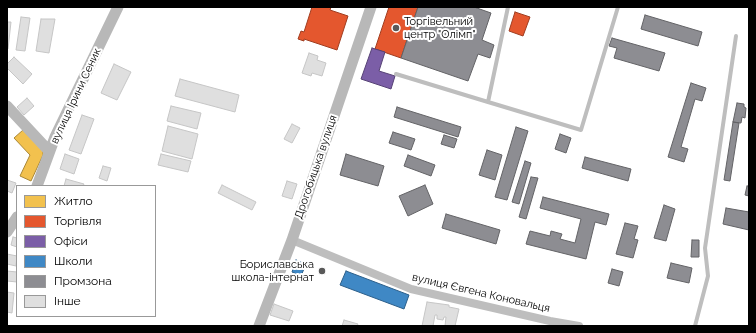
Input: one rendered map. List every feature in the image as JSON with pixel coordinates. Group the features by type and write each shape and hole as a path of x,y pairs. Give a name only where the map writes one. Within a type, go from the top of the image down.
{"main road":[{"name":"вулиця Ірини Сеник","path":"38,185 49,152 118,7"},
{"name":"Дрогобицька вулиця","path":"259,326 292,240 371,7"},
{"path":"7,106 49,152"},
{"path":"7,232 16,218"}],"street":[{"name":"вулиця Євгена Коновальця","path":"292,240 410,289 550,321 579,326"}],"lane":[{"path":"488,102 508,7"},
{"path":"396,74 581,130 618,7"},
{"path":"695,326 708,276 706,248 736,36"}],"building: Житло":[{"path":"23,130 43,151 43,155 31,181 20,176 30,155 14,138"}],"building: Торгівля":[{"path":"312,7 331,7 330,10 348,16 337,50 304,39 304,41 298,39 301,31 304,32"},
{"name":"Торгівельний центр \"Олімп\"","path":"389,7 418,7 401,58 375,49"},
{"path":"515,12 530,17 523,36 509,31"}],"building: Офіси":[{"path":"372,48 385,52 379,71 395,76 391,89 361,79"}],"building: Школи":[{"path":"296,260 306,264 301,276 292,272"},
{"path":"346,271 409,295 404,309 340,285"}],"building: Промзона":[{"path":"418,7 474,7 491,13 482,40 494,45 490,58 478,54 468,81 401,58"},
{"path":"645,15 702,32 698,46 641,29"},
{"path":"612,38 665,53 659,71 614,58 617,48 609,46"},
{"path":"691,83 706,88 702,101 695,99 681,147 688,149 684,162 668,157"},
{"path":"737,103 744,104 744,107 746,108 745,118 742,117 741,123 733,122"},
{"path":"397,107 461,127 458,137 394,117"},
{"path":"733,122 739,123 730,181 724,180"},
{"path":"516,127 528,131 507,200 495,197"},
{"path":"393,132 415,139 411,150 389,143"},
{"path":"560,134 571,138 566,153 555,149"},
{"path":"444,135 457,139 454,148 441,144"},
{"path":"487,150 502,155 495,180 479,175"},
{"path":"346,154 384,166 378,186 340,175"},
{"path":"408,155 435,165 431,176 404,166"},
{"path":"585,157 631,169 628,181 582,168"},
{"path":"525,161 531,163 519,204 512,202"},
{"path":"531,177 538,178 526,219 519,217"},
{"path":"425,185 433,204 408,216 399,196"},
{"path":"747,186 749,186 749,196 745,195"},
{"path":"543,197 609,214 606,225 595,222 586,259 526,244 530,231 550,236 551,231 562,234 560,239 575,243 581,219 540,208"},
{"path":"664,205 675,209 666,241 654,238"},
{"path":"726,208 749,212 749,230 723,224"},
{"path":"446,214 500,230 496,244 442,228"},
{"path":"625,223 638,226 634,239 638,240 633,258 616,254"},
{"path":"692,240 699,240 699,257 691,257"},
{"path":"671,263 692,268 689,283 667,278"},
{"path":"612,269 623,272 619,286 608,283"}],"building: Інше":[{"path":"21,17 30,18 25,51 16,50"},
{"path":"41,19 55,19 49,53 36,51"},
{"path":"7,22 11,22 8,49 7,49"},
{"path":"309,53 318,56 317,60 326,63 322,76 312,73 311,76 302,73"},
{"path":"14,57 32,74 23,84 7,68 7,64"},
{"path":"114,64 131,72 117,100 101,93"},
{"path":"180,79 239,95 235,112 175,96"},
{"path":"27,98 34,106 24,115 17,107"},
{"path":"171,106 201,113 197,129 167,121"},
{"path":"82,115 94,119 81,154 69,150"},
{"path":"292,124 300,128 292,143 284,139"},
{"path":"168,126 198,134 192,159 162,151"},
{"path":"65,154 79,159 74,174 60,169"},
{"path":"161,154 191,161 188,172 158,165"},
{"path":"103,166 111,168 107,181 99,178"},
{"path":"66,179 84,184 84,185 64,185"},
{"path":"7,180 16,183 12,193 7,191"},
{"path":"287,181 297,184 292,199 282,196"},
{"path":"222,185 256,202 252,210 218,193"},
{"path":"13,237 16,238 16,247 11,245"},
{"path":"7,254 16,256 16,266 7,264"},
{"path":"7,271 16,272 16,282 7,281"},
{"path":"7,292 14,293 12,313 7,312"},
{"path":"427,302 449,305 449,307 459,309 455,326 445,326 446,317 444,317 443,320 437,319 437,315 435,315 433,326 422,326"},
{"path":"274,304 293,311 289,321 270,315"},
{"path":"344,320 358,324 357,326 342,326"}],"place":[{"name":"Торгівельний центр \"Олімп\"","path":"396,28"},
{"name":"Бориславська школа-інтернат","path":"322,271"}]}
